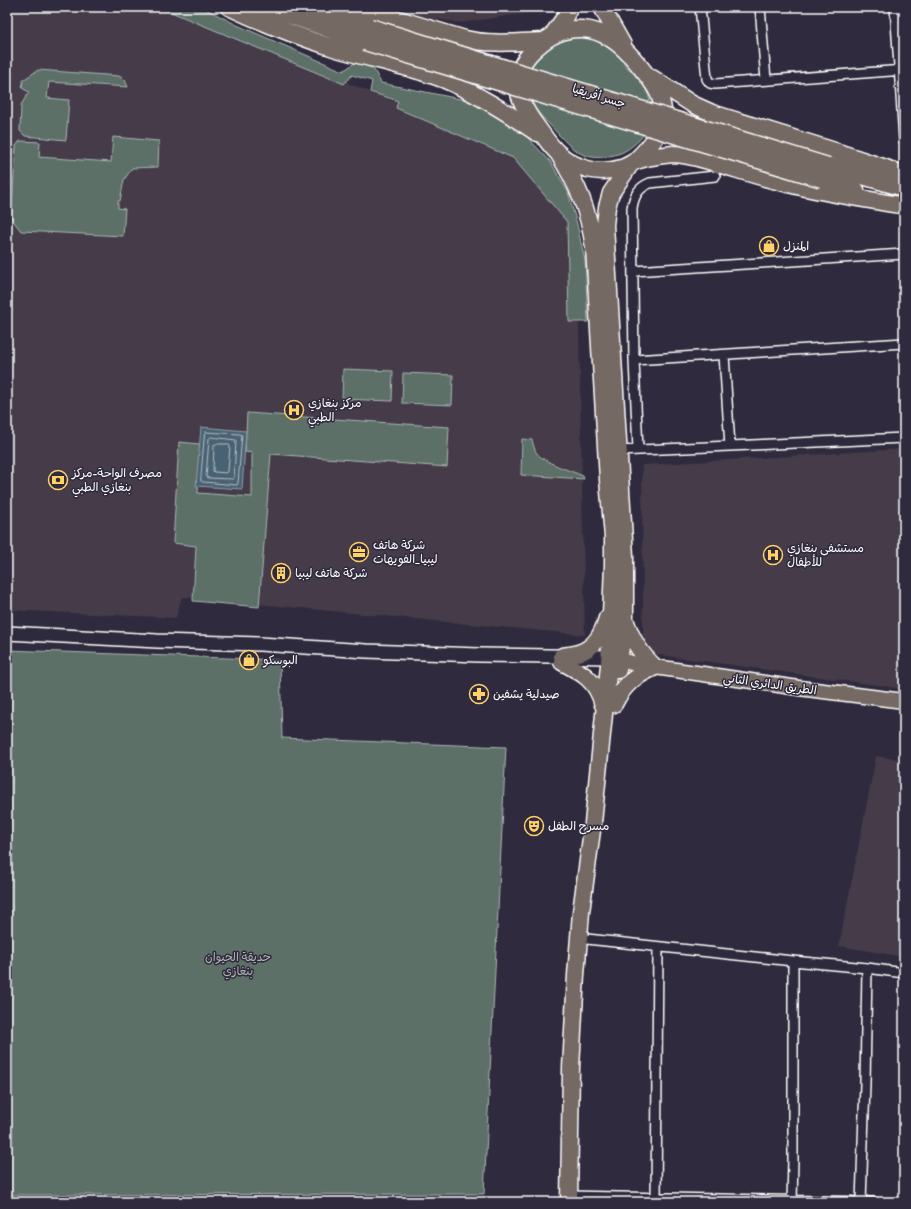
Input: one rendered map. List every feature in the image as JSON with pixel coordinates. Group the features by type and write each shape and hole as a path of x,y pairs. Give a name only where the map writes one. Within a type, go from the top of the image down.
{"highway":[{"path":"229,7 280,29 334,48 444,79 493,105 546,139"},
{"path":"266,7 368,34"},
{"path":"313,7 368,34"},
{"path":"358,7 465,39 480,42 502,43 548,37 567,30 583,29 596,31 607,36 625,48"},
{"path":"570,7 565,17 548,37 530,53 521,66 517,81 518,93 523,106 569,170 585,206 594,247 608,480 613,537 612,601 614,662"},
{"path":"574,1199 580,1042 586,939 614,662 624,616 625,556 605,225 607,207 611,193 632,164 647,149 656,136 663,118 662,102 658,90 625,48 602,7"},
{"name":"جسر أفريقيا","path":"368,34 825,172"},
{"path":"647,75 692,104 712,113 838,152 886,168 904,176"},
{"path":"558,153 566,160 580,167 594,171 620,169 655,157 673,154 696,158 778,182 827,193 902,205"},
{"path":"825,172 904,188"},
{"path":"825,172 902,205"},
{"path":"562,659 586,649 594,643 604,628 612,601"},
{"path":"574,1199 571,1068 576,968 581,912 609,706 630,681 655,667 647,661 636,644 624,616"},
{"path":"562,659 586,676 595,685 609,706"}],"main road":[{"path":"7,633 614,662"},
{"path":"7,640 434,661 475,662 562,659"},
{"name":"الطريق الدائري الثاني","path":"614,662 904,701"}],"street":[{"path":"700,7 707,79 710,83 715,84 902,70"},
{"path":"760,7 766,80"},
{"path":"895,7 902,70 904,140"},
{"path":"638,450 634,360 633,201 639,190 643,186 650,183 715,176"},
{"path":"633,272 904,254"},
{"path":"634,360 904,343"},
{"path":"724,355 730,446"},
{"path":"618,451 904,438"},
{"path":"586,939 904,973"},
{"path":"657,1200 658,947"},
{"path":"792,1201 793,961"},
{"path":"860,1202 865,1084 867,968"},
{"path":"574,1199 873,1202"}],"shaded area":[{"name":"مركز بنغازي الطبي","path":"7,7 159,7 525,154 577,224 585,635 182,597 176,618 7,610"},
{"path":"393,7 547,7 547,10 461,23 423,17"},
{"name":"مستشفى بنغازي للأطفال","path":"901,449 904,474 904,689 652,654 643,635 642,465"},
{"path":"876,756 904,760 904,957 839,946"}],"green space":[{"path":"159,7 202,7 237,25 343,71 356,62 373,68 381,83 475,102 526,136 550,161 568,192 585,261 588,322 569,322 567,222 513,158 396,108 398,101 370,92 372,81 352,75 344,84"},
{"path":"573,35 591,38 609,47 640,81 647,92 651,104 651,111 647,129 636,143 621,153 603,157 593,157 578,152 564,140 532,105 527,87 528,74 535,59 548,47"},
{"path":"7,65 11,68 13,75 7,156"},
{"path":"38,70 119,76 125,80 128,87 49,82 47,98 69,100 66,140 25,136 20,131 21,105 29,92 22,88 23,80"},
{"path":"113,137 159,141 158,167 132,168 124,180 120,201 118,201 118,208 125,209 123,236 21,231 11,218 16,146 20,141 40,142 39,157 111,162"},
{"path":"343,369 393,371 392,401 342,399"},
{"path":"403,373 453,375 452,405 402,403"},
{"path":"247,413 449,427 447,467 271,454 259,607 193,601 196,546 173,543 179,442 200,444 198,493 252,497 252,453 245,452"},
{"path":"522,439 532,440 536,452 544,460 583,476 584,479 521,475"},
{"name":"حديقة الحيوان بنغازي","path":"7,650 280,660 282,738 506,747 484,1194 7,1195"}],"water":[{"path":"201,427 246,431 242,489 196,486"}],"place":[{"name":"المنزل","path":"769,246"},
{"name":"مركز بنغازي الطبي","path":"294,410"},
{"name":"مصرف الواحة-مركز بنغازي الطبي","path":"58,480"},
{"name":"شركة هاتف ليبيا_الفويهات","path":"359,552"},
{"name":"مستشفى بنغازي للأطفال","path":"773,555"},
{"name":"شركة هاتف ليبيا","path":"281,573"},
{"name":"البوسكو","path":"249,660"},
{"name":"صيدلية يشفين","path":"479,694"},
{"name":"مسرح الطفل","path":"534,826"}]}
